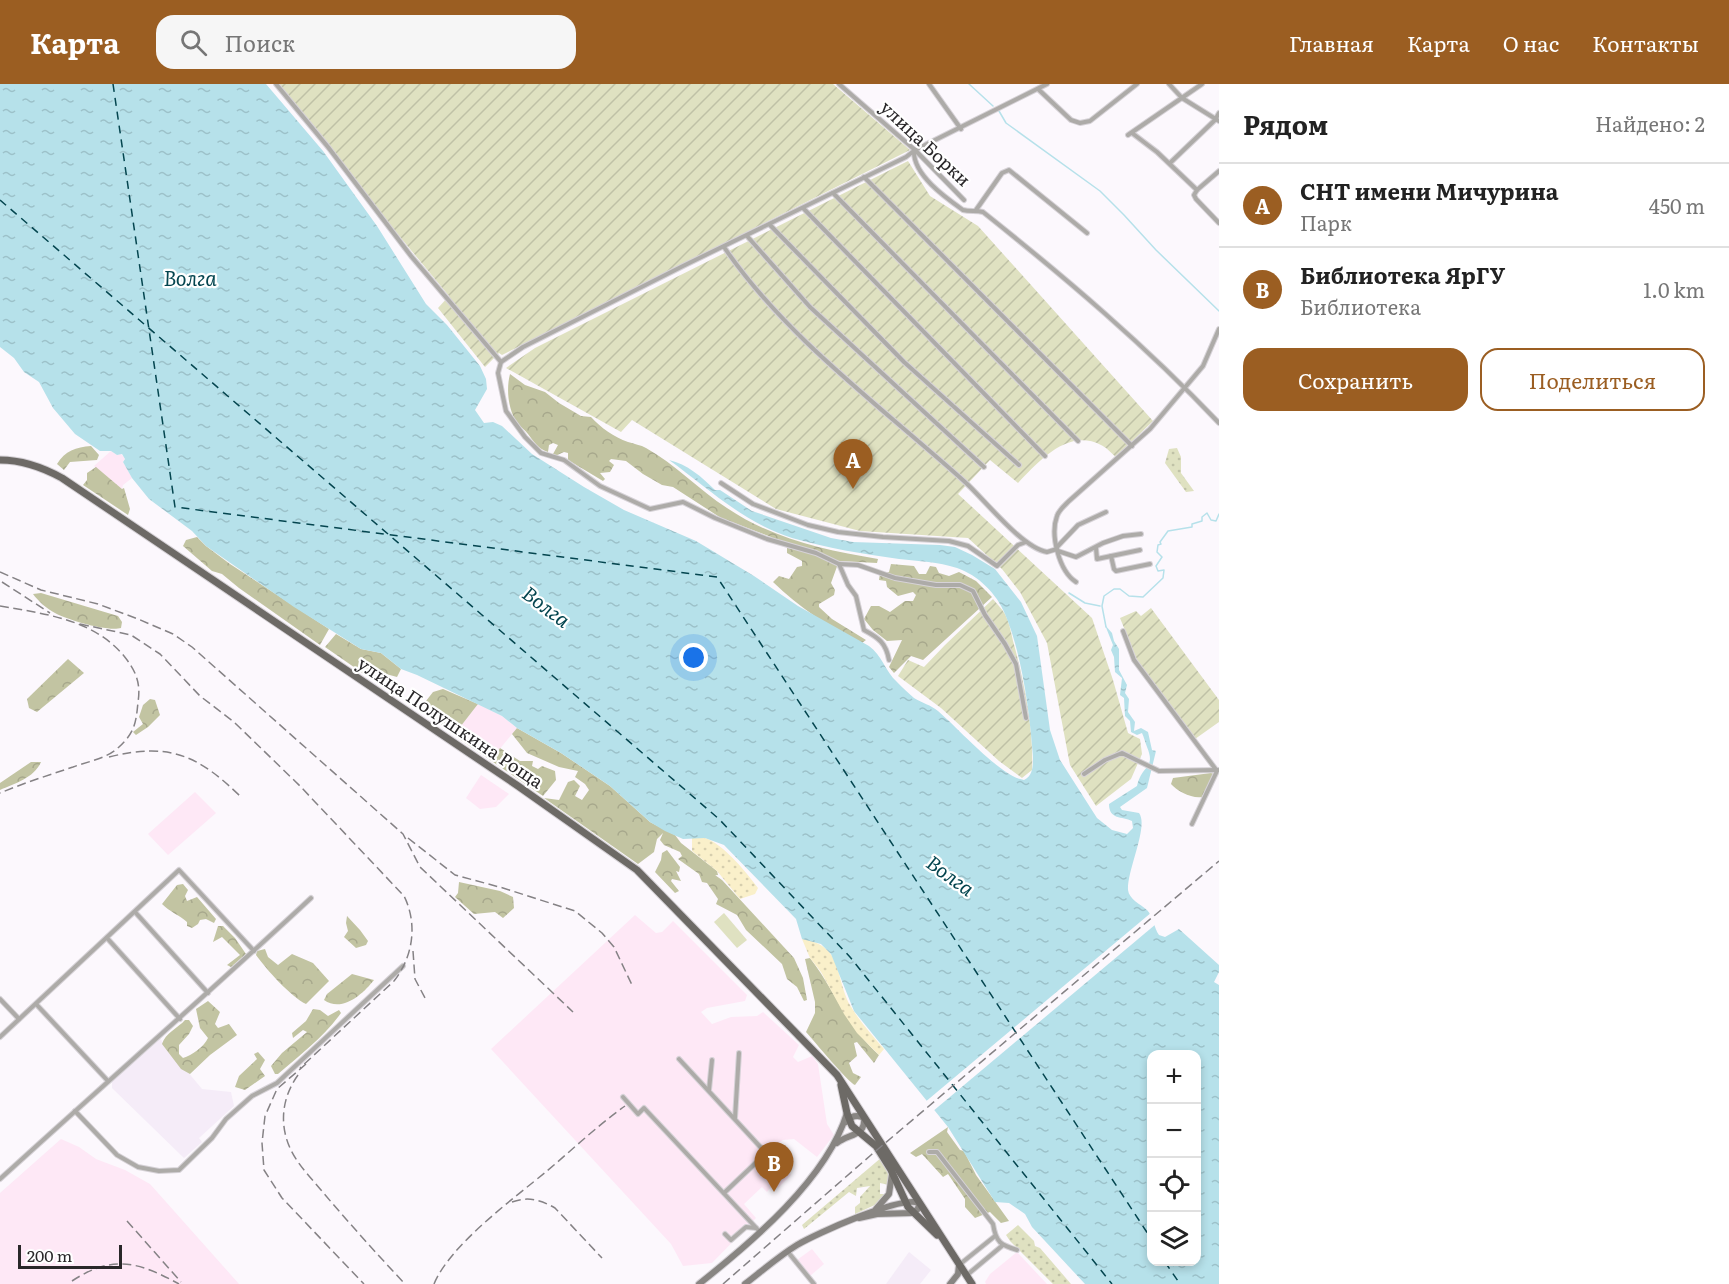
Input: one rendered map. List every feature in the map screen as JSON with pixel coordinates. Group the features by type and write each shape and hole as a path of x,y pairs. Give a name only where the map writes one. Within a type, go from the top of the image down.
{"main road":[{"name":"улица Полушкина Роща","path":"0,460 39,466 62,478 626,861 643,875 837,1075 947,1246"},
{"name":"улица Полушкина Роща","path":"831,1150 848,1116 843,1089 837,1075"},
{"path":"848,1116 864,1118 864,1124 859,1133"},
{"path":"848,1116 859,1133 876,1146 891,1170 909,1213 923,1222 947,1246 970,1280"},
{"name":"улица Полушкина Роща","path":"699,1284 812,1177 839,1141 859,1133"},
{"path":"868,1214 880,1206 889,1194 891,1170"},
{"path":"745,1284 788,1251 810,1238 868,1214 905,1202 919,1203 918,1209 909,1213 877,1214 859,1218"},
{"path":"950,1284 956,1277 959,1265"},
{"path":"956,1277 962,1276 970,1280"}],"street":[{"path":"276,84 328,147 411,256 501,362"},
{"name":"улица Борки","path":"839,84 915,150 964,200"},
{"path":"929,84 961,129"},
{"path":"1026,717 1016,664 985,615 973,591 960,585 936,585 895,578 858,565 839,564 816,553 766,539 683,502 650,509 600,486 564,460 541,453 525,437 506,411 498,373 501,362 523,347 906,157 915,150 1047,84"},
{"path":"1038,88 1071,120 1080,123 1090,121 1137,84"},
{"path":"1169,84 1182,98 1217,121"},
{"path":"1197,190 1170,163 1130,134 1202,84"},
{"path":"1170,163 1217,121 1219,113"},
{"path":"915,150 914,157 932,186 963,210 983,212 1093,302 1219,423"},
{"path":"976,210 1002,173 1009,170 1087,232"},
{"path":"1219,171 1194,195 1219,223"},
{"path":"864,177 1132,446"},
{"path":"833,193 1078,441"},
{"path":"802,208 1045,456"},
{"path":"770,225 904,363 1019,465"},
{"path":"747,236 810,307 984,467"},
{"path":"724,247 768,301 816,351 968,485 1026,542 1043,552 1057,549 1076,557 1123,536 1141,534"},
{"path":"1076,582 1063,568 1057,549 1056,519 1062,508 1150,429 1203,366 1219,329"},
{"path":"721,483 753,504 808,525 838,532 950,541 968,546 997,566 1018,545 1026,542"},
{"path":"1057,549 1078,525 1106,512"},
{"path":"1096,547 1097,559 1140,550"},
{"path":"1111,556 1114,571 1150,564"},
{"path":"839,564 848,585 856,596 864,630 880,638 887,648 890,660"},
{"path":"1123,631 1134,660 1218,770"},
{"path":"1084,774 1105,760 1122,753 1157,770 1218,770"},
{"path":"1192,824 1218,770"},
{"path":"0,1037 179,870 254,951"},
{"path":"0,1179 312,898"},
{"path":"135,912 208,993"},
{"path":"107,938 180,1019"},
{"path":"75,1111 117,1155 138,1167 159,1172 179,1170 243,1103 277,1083 403,966"},
{"path":"0,999 19,1019"},
{"path":"36,1004 108,1081"},
{"path":"735,1118 739,1053"},
{"path":"679,1059 764,1151 762,1157 724,1193"},
{"path":"709,1090 712,1060"},
{"path":"622,1097 638,1114 644,1108 758,1230"},
{"path":"929,1152 937,1152 976,1201 993,1224 995,1236 1003,1245 1017,1251"},
{"path":"725,1234 731,1240 746,1227 758,1230"},
{"path":"959,1265 995,1236"},
{"path":"970,1280 980,1264 1003,1245"},
{"path":"788,1251 813,1284"}],"shaded area":[{"path":"111,451 125,458 123,462 132,478 123,485 122,489 94,466"},
{"path":"478,704 502,716 517,728 494,756 457,731"},
{"path":"481,775 509,794 496,807 480,809 466,798"},
{"path":"195,792 216,813 168,855 148,834"},
{"path":"635,915 656,933 662,932 673,921 747,995 745,1001 707,1008 701,1012 712,1024 731,1017 757,1016 763,1012 799,1045 793,1057 798,1062 812,1056 818,1064 827,1124 834,1135 817,1157 794,1139 783,1140 772,1148 791,1175 778,1188 774,1183 767,1192 762,1187 744,1204 756,1218 712,1263 683,1266 671,1244 491,1049"},
{"path":"157,1035 202,1089 231,1092 234,1106 199,1138 202,1142 184,1158 112,1088 112,1075"},
{"path":"61,1139 79,1147 96,1159 125,1170 150,1184 239,1284 0,1284 0,1193"},
{"path":"812,1249 824,1264 810,1276 797,1260"},
{"path":"909,1252 931,1270 920,1284 886,1284"},
{"path":"1017,1252 1047,1284 986,1284 990,1274"}],"green space":[{"path":"278,84 833,84 910,150 502,355 499,353 485,367 438,308 449,296"},
{"path":"908,161 930,196 978,226 1153,421 1116,457 1101,445 1089,441 1077,441 1055,449 1018,483 990,460 958,494 1092,618 1128,733 1140,739 1142,754 1131,779 1096,806 1070,765 1047,643 1020,592 1002,569 968,538 860,531 776,509 632,420 621,432 506,368 535,348"},
{"path":"510,374 525,385 545,392 581,416 591,417 618,438 657,454 744,519 800,542 878,559 877,563 839,561 831,583 835,590 834,595 819,604 819,607 832,619 866,640 862,643 826,624 773,582 779,576 789,579 797,567 802,566 802,561 787,553 787,548 794,549 794,546 782,544 771,537 721,518 673,487 662,485 643,474 626,461 611,459 609,461 614,465 610,472 600,473 605,479 603,481 568,460 568,453 564,452 555,456 553,454 558,445 553,443 549,445 548,452 539,447 518,424 512,413 508,393"},
{"path":"91,446 99,455 97,460 70,462 64,470 57,464 71,450"},
{"path":"1177,448 1181,457 1181,473 1194,491 1186,492 1165,463 1169,449"},
{"path":"96,467 122,489 124,488 130,509 128,515 83,485 87,480 87,473"},
{"path":"197,537 230,564 329,629 320,645 222,574 212,571 183,546 186,540"},
{"path":"891,564 914,566 919,574 926,574 930,566 936,567 939,573 949,576 959,572 976,581 992,597 923,660 911,656 894,673 889,667 902,640 887,641 864,619 871,606 879,606 890,612 905,601 913,601 916,595 913,592 898,596 887,587 886,581 879,580 880,573 889,572"},
{"path":"41,593 118,616 122,622 121,628 98,627 61,616 46,607 33,594"},
{"path":"993,599 1005,614 1009,624 1027,705 1032,770 1022,778 999,761 941,708 898,676 908,660 924,667"},
{"path":"1151,608 1219,700 1219,722 1195,739 1137,660 1120,618 1136,611 1141,616"},
{"path":"336,634 361,649 381,653 401,669 397,677 375,671 374,674 379,682 374,681 325,647"},
{"path":"68,659 84,673 37,712 29,708 27,699"},
{"path":"443,689 478,704 457,731 494,756 500,748 520,761 533,761 532,766 538,769 542,766 555,771 556,780 543,796 449,732 439,722 440,718 426,701 433,692"},
{"path":"150,699 155,700 160,715 136,735 133,732 143,724 139,717 143,705"},
{"path":"517,728 561,753 610,786 650,822 675,835 681,843 717,871 718,875 715,875 794,958 803,978 807,1000 804,1001 797,987 787,979 782,964 746,930 737,915 716,904 718,899 707,883 702,882 699,874 678,859 682,856 680,852 664,845 660,840 663,833 657,839 654,852 638,864 544,798 559,800 568,782 574,780 580,786 575,796 582,800 589,790 575,777 578,771 559,767 527,753 512,734"},
{"path":"31,762 41,762 29,776 0,790 0,783"},
{"path":"1214,774 1202,797 1185,794 1171,784 1173,778"},
{"path":"667,850 680,867 679,872 676,871 681,881 672,879 671,881 679,891 675,893 655,872 662,853"},
{"path":"459,882 500,891 513,897 514,908 503,918 495,912 474,914 455,897 458,893"},
{"path":"183,884 188,890 185,896 187,901 197,897 216,919 214,923 206,919 200,920 192,928 162,904 177,885"},
{"path":"724,913 747,940 737,948 714,922"},
{"path":"347,916 368,941 366,945 356,948 344,937 348,931"},
{"path":"218,926 223,926 235,938 246,954 231,967 227,965 240,955 222,937 213,942"},
{"path":"265,949 268,957 278,965 292,954 313,963 329,981 306,1004 286,989 256,955 257,951"},
{"path":"810,958 858,1032 879,1055 874,1063 857,1042 854,1043 857,1056 849,1063 853,1073 861,1077 855,1085 806,1032 815,1013 815,1002 805,959"},
{"path":"352,974 374,980 358,996 345,1003 331,1003 324,1000 327,994"},
{"path":"208,1001 220,1012 215,1024 218,1028 229,1024 237,1035 210,1055 190,1074 181,1069 162,1044 169,1034 185,1020 189,1020 193,1026 179,1045 179,1054 183,1058 201,1047 208,1038 200,1028 196,1009"},
{"path":"313,1009 320,1010 328,1016 339,1010 341,1013 311,1045 278,1074 275,1074 271,1066 282,1053 307,1032 303,1030 293,1038 292,1033 306,1021"},
{"path":"258,1052 265,1060 260,1069 265,1076 245,1090 235,1087 239,1076 257,1059 254,1054"},
{"path":"948,1127 947,1132 960,1150 964,1151 976,1175 1009,1221 1001,1223 990,1212 975,1218 965,1207 965,1199 948,1174 943,1177 922,1154 916,1157 910,1153"},
{"path":"882,1157 890,1173 889,1185 880,1183 880,1194 885,1194 877,1204 855,1214 855,1207 860,1203 860,1197 870,1186 857,1188 856,1196 849,1192 804,1229 802,1225"},
{"path":"1018,1225 1071,1284 1053,1284 1010,1241 1006,1235"}],"sand":[{"path":"700,837 716,844 732,857 758,888 755,894 740,899 717,871 692,851 692,838"},
{"path":"802,939 825,948 831,955 836,963 850,1005 884,1049 879,1055 857,1033 844,1014 821,972 810,958"}],"water":[{"name":"Волга","path":"0,84 266,84 323,151 377,226 426,304 447,325 480,366 486,379 487,389 475,410 484,423 493,422 502,426 532,454 584,487 624,510 696,541 798,606 869,646 893,678 912,696 938,711 1004,770 1024,780 1031,773 1033,757 1021,665 1002,607 986,586 965,571 950,566 845,550 792,538 742,514 669,460 688,468 715,490 720,490 752,511 831,538 853,542 955,547 995,569 1021,602 1037,636 1050,730 1060,760 1097,818 1112,830 1127,834 1133,828 1132,821 1111,813 1109,804 1137,786 1150,759 1142,733 1137,735 1131,732 1130,721 1125,716 1124,698 1120,695 1122,678 1115,672 1111,650 1113,645 1105,625 1112,633 1119,649 1119,670 1127,685 1125,693 1129,699 1128,712 1135,722 1134,731 1141,728 1148,732 1152,750 1156,751 1147,788 1120,807 1122,810 1139,813 1141,819 1140,838 1129,881 1129,893 1147,910 1159,935 1165,937 1179,929 1219,965 1219,972 1214,982 1219,985 1219,1284 1085,1284 1032,1227 1025,1214 1009,1203 995,1202 948,1127 854,1011 831,954 821,944 802,939 796,919 724,845 705,838 683,839 665,831 650,822 610,786 561,753 517,728 502,716 401,669 381,653 361,649 294,607 206,546 192,531 149,499 132,478 123,462 125,459 122,454 100,451 75,434 53,408 39,382 24,372 14,358 0,347"}],"pier":[{"path":"1152,912 1156,924 932,1112 924,1103"}],"waterway":[{"path":"969,84 993,106"},
{"path":"999,111 1006,123 1100,191 1219,311"},
{"path":"1106,627 1102,606 1104,596 1114,589 1120,589 1129,596 1143,597 1163,578 1164,570 1158,571 1156,566 1162,557 1157,552 1158,545 1161,544 1160,542 1168,531 1192,527 1192,524 1202,521 1202,517 1207,513 1211,520 1216,521 1219,514"},
{"path":"1069,593 1085,603 1100,606"}],"ferry route":[{"path":"113,84 175,507 717,577 1147,1232"},
{"path":"0,200 719,819 850,957 1112,1284"},
{"path":"1168,1266 1180,1284"}],"railway":[{"path":"0,572 41,590 98,604 138,619 173,634 192,647 403,834 420,867 573,1012"},
{"path":"2,582 50,613"},
{"path":"0,606 67,620 98,634 124,656 137,678 139,689 134,727 114,751 0,793"},
{"path":"80,624 131,635 160,654 200,696 234,722 300,786 404,896 412,929 406,962 400,972 394,981 300,1068"},
{"path":"109,757 149,751 181,756 211,771 241,797"},
{"path":"408,838 455,875 575,911 602,933 614,947 632,985"},
{"path":"723,1284 871,1155 1219,861"},
{"path":"413,951 415,979 425,998"},
{"path":"306,1064 277,1089 265,1116 262,1143 264,1170 282,1198 364,1284"},
{"path":"298,1075 290,1089 284,1112 284,1129 292,1152 305,1172 405,1284"},
{"path":"434,1284 454,1254 484,1223 625,1106"},
{"path":"512,1202 524,1199 534,1200 555,1208 602,1258"},
{"path":"127,1221 181,1282"},
{"path":"72,1281 100,1267 126,1264 151,1270 179,1284"}],"place":[{"name":"СНТ имени Мичурина","path":"853,489"},
{"name":"Библиотека ЯрГУ","path":"774,1192"}]}
